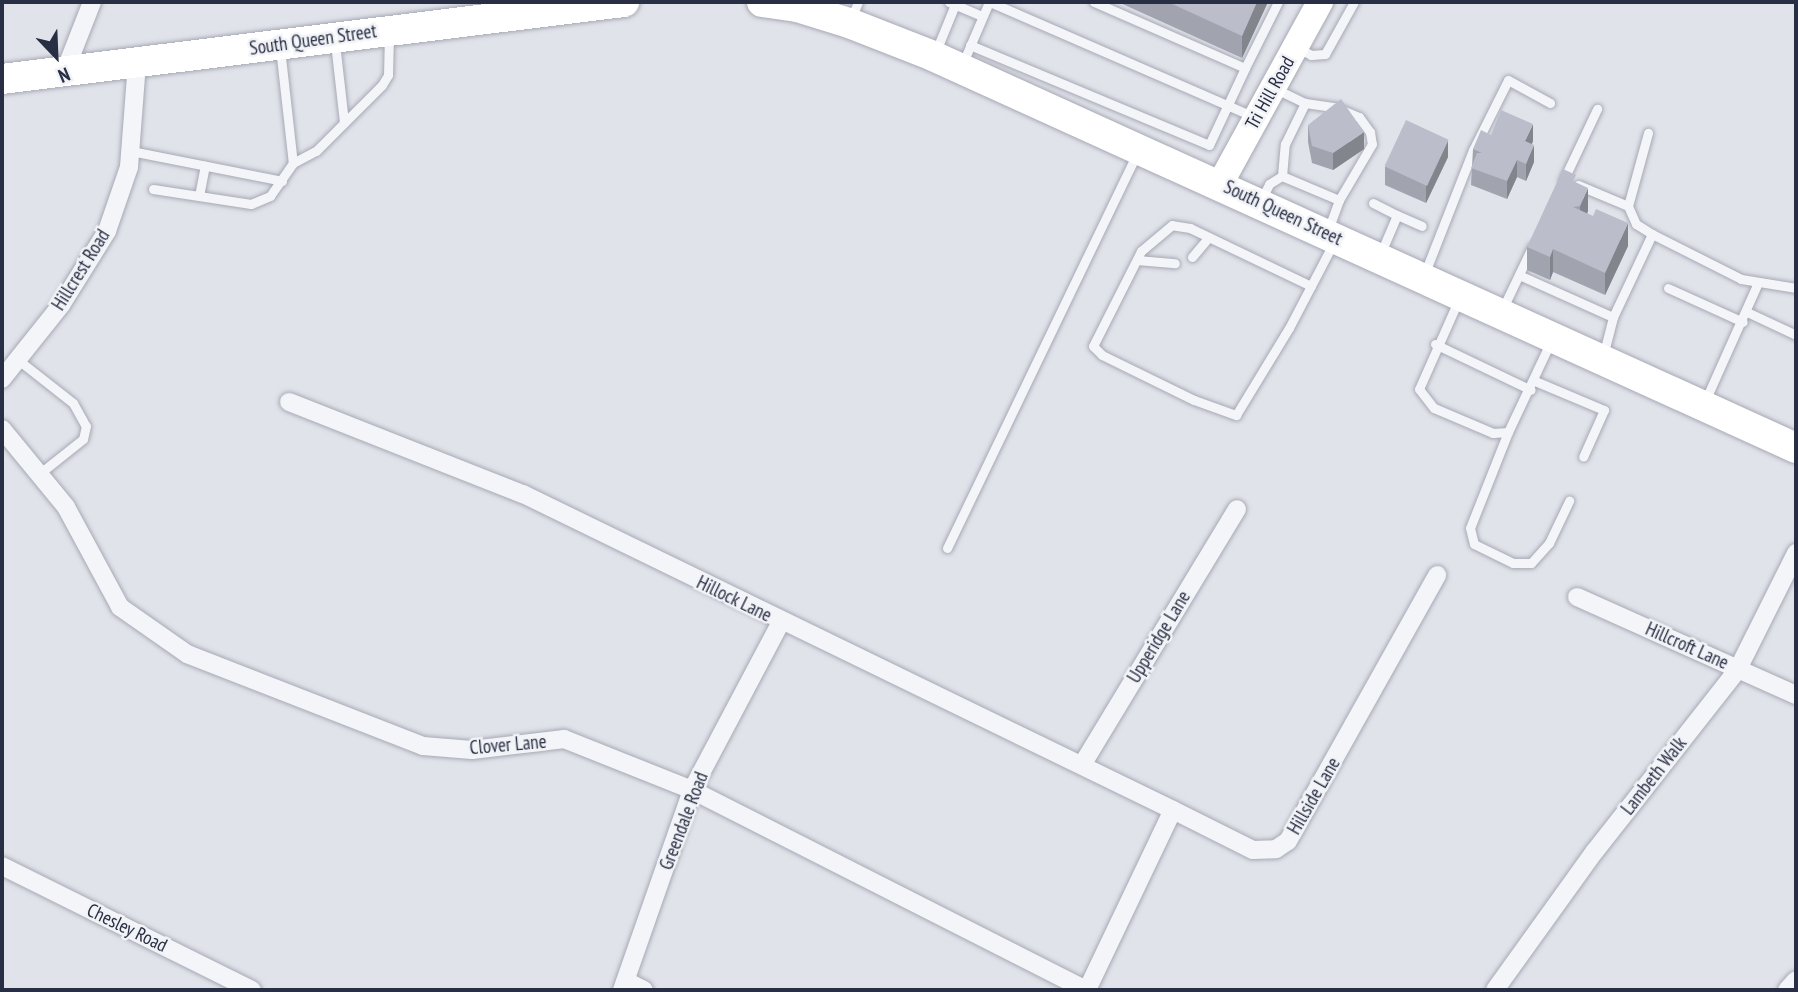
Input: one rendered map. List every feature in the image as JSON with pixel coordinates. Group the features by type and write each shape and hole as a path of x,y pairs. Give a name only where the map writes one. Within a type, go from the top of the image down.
{"main road":[{"name":"South Queen Street","path":"2,79 334,38 389,29 455,11 624,2"},
{"name":"South Queen Street","path":"762,2 853,12 933,55 965,57 1140,148 1796,448"}],"street":[{"path":"65,71 92,2"},
{"name":"Tri Hill Road","path":"1220,184 1320,2"},
{"name":"Hillcrest Road","path":"2,379 101,245 131,151 137,63"},
{"name":"Hillock Lane","path":"289,402 523,494 781,622 1173,810"},
{"name":"Clover Lane","path":"2,429 66,507 120,607 187,654 423,746 472,750 564,739 692,790 1086,990"},
{"name":"Upperidge Lane","path":"1082,765 1237,509"},
{"name":"Lambeth Walk","path":"1495,990 1595,851 1738,669 1796,553"},
{"name":"Hillside Lane","path":"1173,810 1253,850 1276,849 1288,841 1437,575"},
{"name":"Hillcroft Lane","path":"1577,597 1796,695"},
{"name":"Greendale Road","path":"624,986 692,790 781,622"},
{"path":"1086,990 1173,810"},
{"name":"Chesley Road","path":"2,866 252,990"},
{"path":"1787,990 1796,980"},
{"path":"624,986 644,990"}],"lane":[{"path":"1256,117 1227,105 989,2 965,57 1209,145 1227,105 1278,2"},
{"path":"1094,2 1245,68"},
{"path":"1296,46 1311,55 1325,54 1354,2"},
{"path":"933,55 953,3 982,16"},
{"path":"153,189 251,204 270,196 293,163 316,151 388,75 389,29"},
{"path":"334,38 344,121"},
{"path":"279,46 293,163"},
{"path":"1423,277 1473,150 1508,80 1549,103"},
{"path":"1272,87 1305,103 1335,107 1359,117 1370,132 1372,144 1339,200 1332,235 1311,286 1236,415 1183,394 1102,355 1093,346 1137,260 1172,225 1209,237 1311,286"},
{"path":"1282,176 1285,144 1305,103"},
{"path":"1558,191 1597,109"},
{"path":"1648,134 1628,206 1636,223 1652,234 1757,285 1796,288"},
{"path":"947,548 1140,148"},
{"path":"131,151 282,181"},
{"path":"199,196 205,166"},
{"path":"1282,176 1339,200"},
{"path":"1260,202 1269,184 1282,176"},
{"path":"1564,179 1628,206"},
{"path":"1374,203 1422,226"},
{"path":"1380,257 1397,215"},
{"path":"1602,359 1614,317 1652,234"},
{"path":"1192,257 1209,237"},
{"path":"1501,313 1536,239"},
{"path":"1137,260 1175,263"},
{"path":"1519,275 1614,317"},
{"path":"1703,405 1745,317 1757,285"},
{"path":"1668,288 1796,335"},
{"path":"1461,294 1435,344 1419,389 1434,408 1493,433 1508,432"},
{"path":"1553,337 1533,385 1508,432 1470,528 1474,544 1513,563 1531,563 1549,543 1569,501"},
{"path":"1435,344 1533,385 1604,410 1583,457"},
{"path":"18,359 74,402 86,425 83,439 39,474"}],"building":[{"path":"1168,2 1257,2 1242,36"},
{"path":"1341,99 1364,132 1333,153 1312,146 1308,125"},
{"path":"1501,110 1533,124 1525,141 1534,145 1526,164 1517,160 1507,181 1471,168 1477,153 1482,153 1473,149 1481,130 1491,135"},
{"path":"1406,120 1449,140 1427,186 1384,166"},
{"path":"1563,169 1576,175 1573,181 1588,188 1580,206 1573,207 1593,216 1596,209 1628,223 1605,273 1553,249 1550,257 1527,247"}]}
